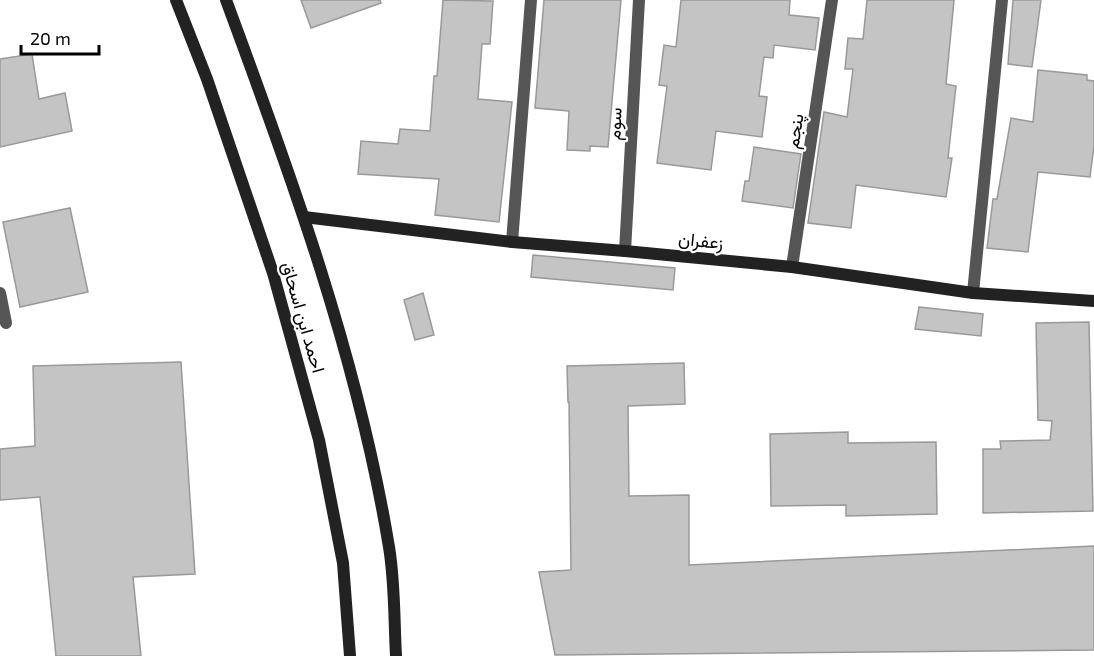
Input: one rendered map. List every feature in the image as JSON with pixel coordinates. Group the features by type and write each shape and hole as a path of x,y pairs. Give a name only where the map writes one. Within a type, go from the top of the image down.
{"main road":[{"name":"احمد ابن اسحاق","path":"176,0 207,79 273,273 319,440 344,563 350,656"},
{"name":"احمد ابن اسحاق","path":"226,0 318,257 364,422 390,549 396,656"},
{"name":"زعفران","path":"304,217 512,242 625,250 792,267 973,293 1094,301"}],"street":[{"path":"512,242 531,0"},
{"name":"سوم","path":"625,250 639,0"},
{"name":"پنجم","path":"792,267 832,0"},
{"path":"973,293 1002,0"},
{"path":"0,293 6,323"}],"building":[{"path":"301,0 380,0 381,3 311,28"},
{"path":"443,0 493,1 490,44 482,44 478,99 512,102 499,222 435,215 439,179 358,174 361,141 398,144 400,129 430,131"},
{"path":"544,0 621,0 608,147 590,146 590,151 567,150 569,111 535,108"},
{"path":"681,0 790,0 789,15 819,18 815,50 774,45 773,58 764,57 759,96 767,97 762,137 716,131 711,170 657,163 667,86 659,85 664,45 676,47"},
{"path":"867,0 954,0 946,84 956,86 948,158 952,158 946,197 856,185 851,228 808,223 824,112 847,117 853,69 845,69 848,38 863,39"},
{"path":"1013,0 1041,0 1032,67 1008,64"},
{"path":"32,54 39,99 65,93 72,131 0,147 0,59"},
{"path":"1038,70 1087,75 1087,80 1094,81 1094,146 1090,177 1038,172 1028,252 987,248 993,199 997,199 1011,118 1033,122"},
{"path":"754,147 801,154 793,208 742,201 745,181 749,181"},
{"path":"70,208 88,292 20,307 3,222"},
{"path":"533,255 675,268 673,290 531,277"},
{"path":"423,293 434,335 415,340 404,300"},
{"path":"919,307 983,314 981,336 915,329"},
{"path":"1089,322 1093,511 983,513 983,449 1001,449 1000,441 1050,440 1052,421 1038,420 1036,323"},
{"path":"181,362 195,574 133,577 141,656 56,656 40,497 0,500 0,449 35,446 33,366"},
{"path":"684,363 685,404 628,406 629,496 689,495 689,565 1094,546 1094,650 555,655 539,572 571,570 567,366"},
{"path":"848,432 848,443 936,442 937,514 846,516 846,505 771,506 770,434"}]}
